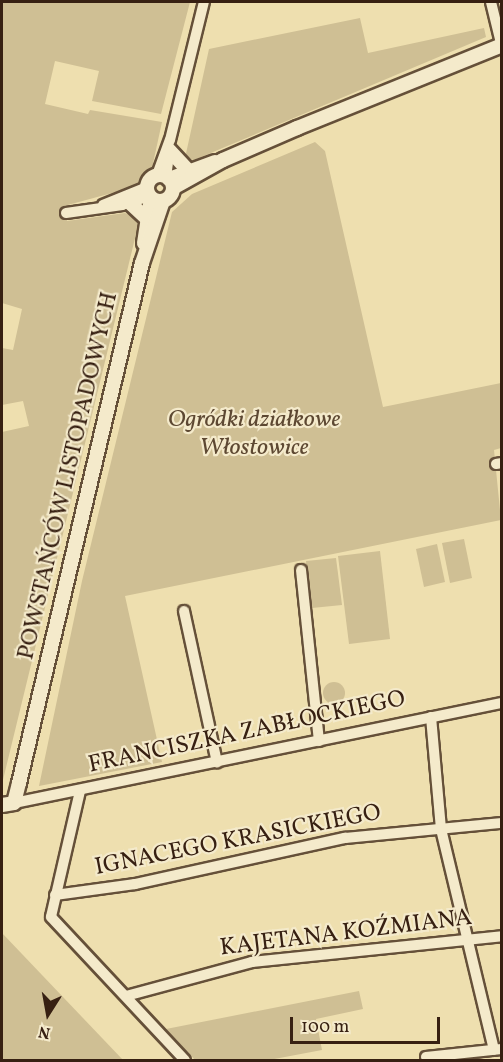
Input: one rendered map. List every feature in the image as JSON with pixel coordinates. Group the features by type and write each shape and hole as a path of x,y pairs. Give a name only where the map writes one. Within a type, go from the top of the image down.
{"street":[{"path":"166,180 170,146 204,2"},
{"path":"66,213 153,195 166,180 223,160 501,46 491,2"},
{"path":"170,146 188,170"},
{"path":"100,206 130,203 153,195 166,180 188,170 223,160"},
{"name":"POWSTAŃCÓW LISTOPADOWYCH","path":"142,263 146,218 153,195"},
{"name":"POWSTAŃCÓW LISTOPADOWYCH","path":"8,804 142,263 153,195"},
{"path":"130,203 146,218"},
{"path":"301,570 319,741"},
{"path":"184,611 217,762"},
{"name":"FRANCISZKA ZABŁOCKIEGO","path":"8,804 501,704"},
{"path":"426,1057 498,1050 467,940 441,829 431,717"},
{"path":"80,791 51,911 54,922 185,1060"},
{"name":"IGNACEGO KRASICKIEGO","path":"55,896 135,885 345,838 501,822"},
{"name":"KAJETANA KOŹMIANA","path":"126,996 252,962 501,936"}],"green space":[{"path":"2,2 190,2 161,114 92,101 99,71 55,61 45,104 88,114 90,110 162,122 152,168 138,186 64,206 67,221 125,213 135,217 138,226 2,784 2,432 29,426 23,401 2,405 2,348 13,350 22,309 2,303"},
{"path":"360,18 368,53 484,28 486,37 194,160 185,158 209,49"},
{"name":"Ogródki działkowe Włostowice","path":"315,142 325,151 383,407 501,383 501,448 494,450 501,520 125,596 162,762 39,786 82,581 172,212 192,194"},
{"path":"464,539 472,578 450,583 442,543"},
{"path":"437,544 445,582 424,587 416,549"},
{"path":"380,551 390,639 349,644 338,556"},
{"path":"336,558 342,605 312,608 306,561"},
{"path":"330,682 338,682 345,689 345,697 338,704 330,704 323,697 323,689"},
{"path":"2,933 123,1060 2,1060"},
{"path":"359,991 363,1009 316,1019 322,1050 269,1060 195,1060 166,1029"}]}
